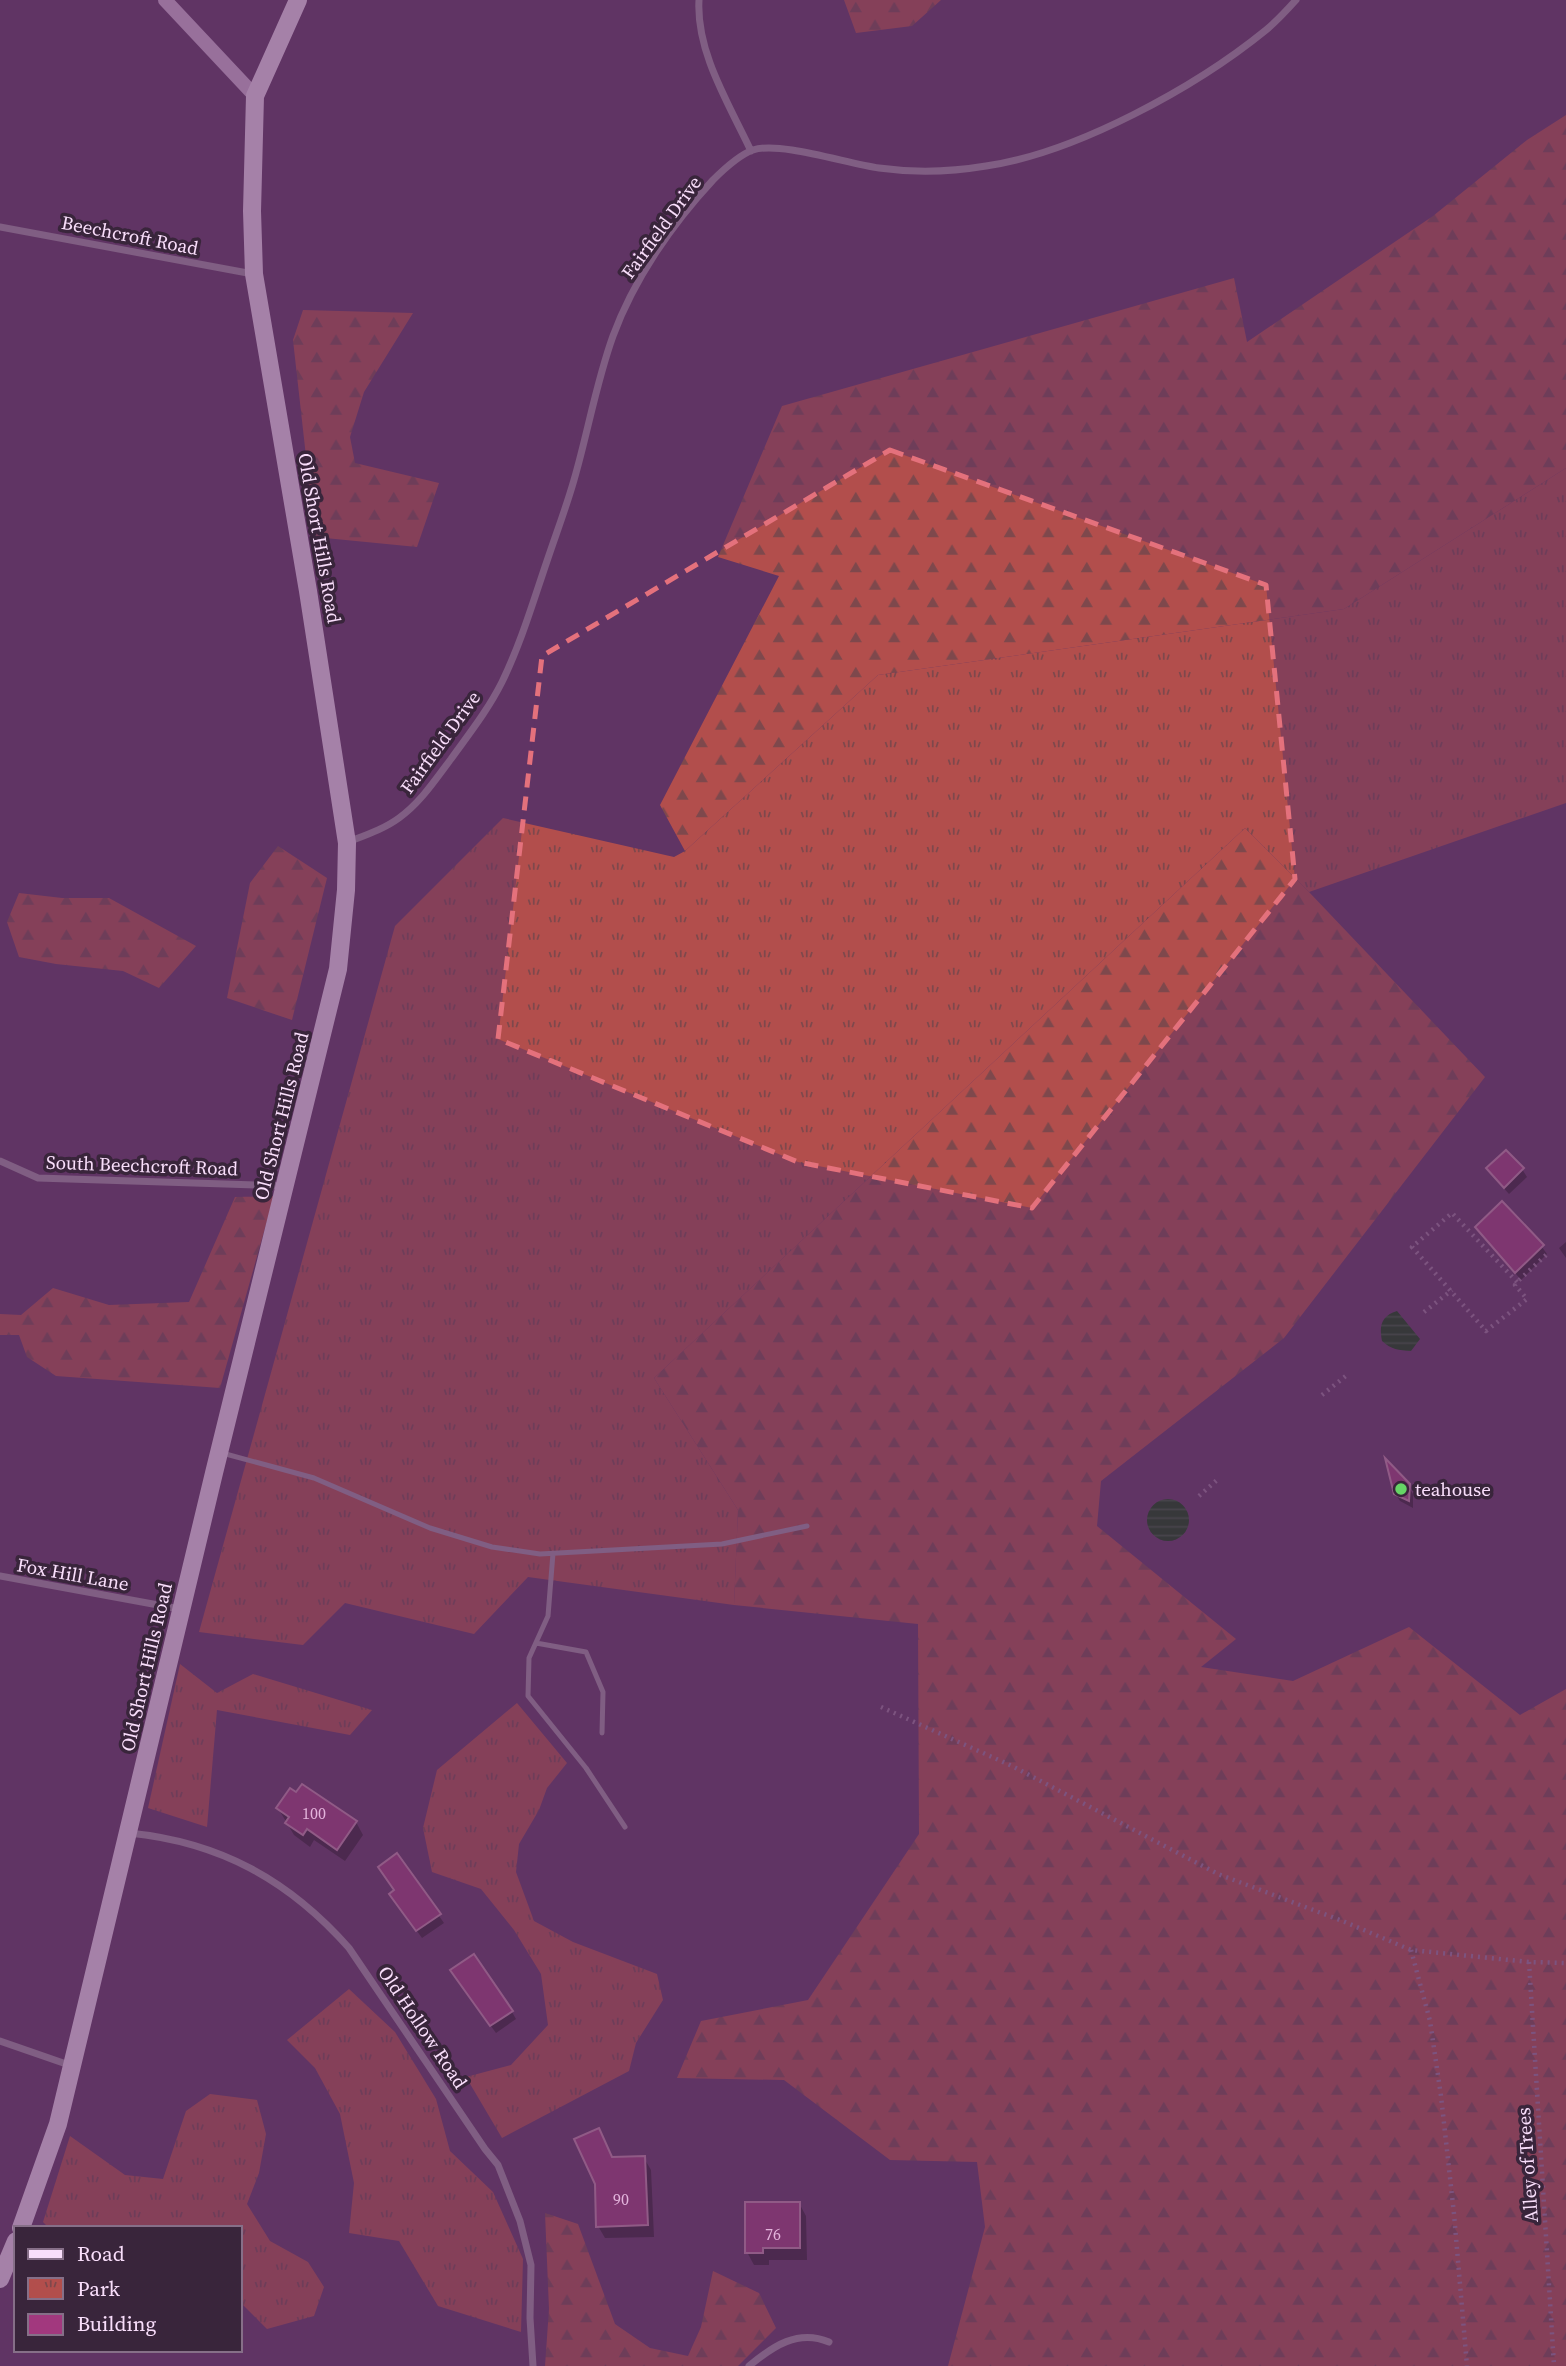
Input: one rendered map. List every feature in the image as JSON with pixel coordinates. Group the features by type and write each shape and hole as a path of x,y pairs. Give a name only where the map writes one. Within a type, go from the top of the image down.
{"main road":[{"name":"Old Short Hills Road","path":"22,2226 58,2124 338,969 346,890 347,842 254,274 252,211 255,96 298,0"},
{"path":"0,2279 14,2246"}],"street":[{"path":"165,0 255,96"},
{"path":"699,0 698,20 708,51 722,89 751,150 792,150 849,163 908,171 951,171 991,166 1033,156 1099,131 1215,66 1268,29 1296,0"},
{"name":"Fairfield Drive","path":"347,842 381,829 414,806 481,718 500,684 529,616 573,481 602,370 614,333 629,301 648,266 706,190 732,164 751,150"},
{"name":"Beechcroft Road","path":"0,227 254,274"},
{"name":"South Beechcroft Road","path":"0,1161 38,1178 285,1186"},
{"name":"Fox Hill Lane","path":"0,1576 181,1609"},
{"name":"Old Hollow Road","path":"128,1833 187,1843 248,1866 303,1902 327,1923 349,1948 498,2165 520,2221 531,2265 530,2327 533,2366"},
{"path":"0,2041 72,2066"},
{"path":"749,2366 792,2338 815,2336 829,2342"}],"lane":[{"path":"219,1452 314,1478 430,1528 492,1547 553,1553 722,1544 807,1526"},
{"path":"553,1553 548,1616 529,1658 528,1696 586,1768 625,1827"},
{"path":"536,1643 586,1652 603,1692 602,1733"}],"path":[{"path":"1517,1282 1452,1213 1412,1247 1486,1331 1527,1299 1515,1285 1546,1255"},
{"path":"1424,1312 1452,1290"},
{"path":"1322,1395 1347,1376"},
{"path":"1199,1496 1217,1480"},
{"path":"881,1707 1012,1766 1218,1874 1346,1922 1411,1950 1528,1962 1566,1963"},
{"path":"1411,1950 1430,2021 1441,2096 1466,2366"},
{"name":"Alley of Trees","path":"1528,1962 1554,2366"}],"highlighted area":[{"path":"890,450 1266,585 1295,879 1032,1208 798,1162 498,1039 542,656"}],"green space":[{"path":"844,0 941,0 912,26 856,33"},
{"path":"1566,115 1566,468 1344,609 878,675 685,851 660,805 779,576 718,557 782,406 1234,278 1247,342 1433,216 1527,140"},
{"path":"303,310 413,313 364,392 350,437 355,463 439,483 417,547 315,537 293,340"},
{"path":"1566,468 1566,803 1309,892 1245,828 654,1378 738,1510 734,1605 528,1577 474,1634 345,1603 303,1645 199,1632 395,926 503,818 674,857 685,851 878,675 1344,609"},
{"path":"1245,828 1485,1077 1284,1338 1101,1481 1097,1526 1236,1639 1201,1667 1293,1681 1409,1627 1520,1715 1566,1689 1566,2366 948,2366 985,2227 977,2162 890,2160 784,2080 677,2078 701,2021 808,2000 919,1834 918,1624 734,1605 738,1510 654,1378"},
{"path":"278,846 327,878 292,1020 227,998 250,883"},
{"path":"19,893 62,898 109,898 196,946 159,988 123,971 19,957 7,922"},
{"path":"274,1196 220,1388 56,1376 27,1357 19,1335 0,1335 0,1314 21,1315 53,1288 109,1305 189,1302 235,1197"},
{"path":"180,1664 217,1693 253,1674 372,1710 350,1735 217,1710 207,1827 148,1808"},
{"path":"517,1703 567,1763 547,1788 539,1810 519,1844 516,1872 534,1921 573,1942 657,1974 663,2000 636,2043 629,2071 502,2138 466,2077 511,2065 548,2025 541,1974 514,1930 481,1889 432,1872 423,1828 437,1770"},
{"path":"349,1989 395,2032 436,2099 450,2151 493,2192 523,2259 521,2332 438,2306 399,2241 349,2233 354,2183 340,2114 315,2068 287,2040"},
{"path":"210,2094 257,2100 266,2134 259,2173 247,2204 270,2241 308,2262 324,2287 314,2316 267,2329 242,2304 242,2226 47,2226 43,2222 70,2136 125,2175 163,2179 186,2111"},
{"path":"545,2213 578,2224 615,2324 650,2348 688,2356 701,2327 713,2271 759,2293 776,2328 738,2366 545,2366 549,2309"}],"shaded area":[{"path":"1397,1311 1420,1339 1411,1351 1395,1349 1382,1341 1382,1322"},
{"path":"1168,1499 1183,1505 1189,1520 1183,1535 1168,1541 1153,1535 1147,1520 1153,1505"}],"building":[{"path":"1506,1150 1524,1168 1504,1188 1486,1168"},
{"path":"1502,1201 1544,1245 1515,1273 1475,1227"},
{"name":"teahouse","path":"1385,1458 1410,1484 1409,1501 1394,1494"},
{"path":"302,1784 357,1821 337,1850 307,1829 303,1835 285,1823 289,1817 276,1808 290,1788 296,1792"},
{"path":"397,1853 441,1914 416,1931 389,1894 394,1890 378,1867"},
{"path":"474,1954 513,2011 490,2026 450,1970"},
{"path":"599,2128 612,2157 645,2156 648,2225 596,2227 595,2184 574,2139"},
{"path":"745,2202 800,2202 800,2248 763,2248 763,2253 745,2253"}],"place":[{"name":"teahouse","path":"1401,1489"}]}
